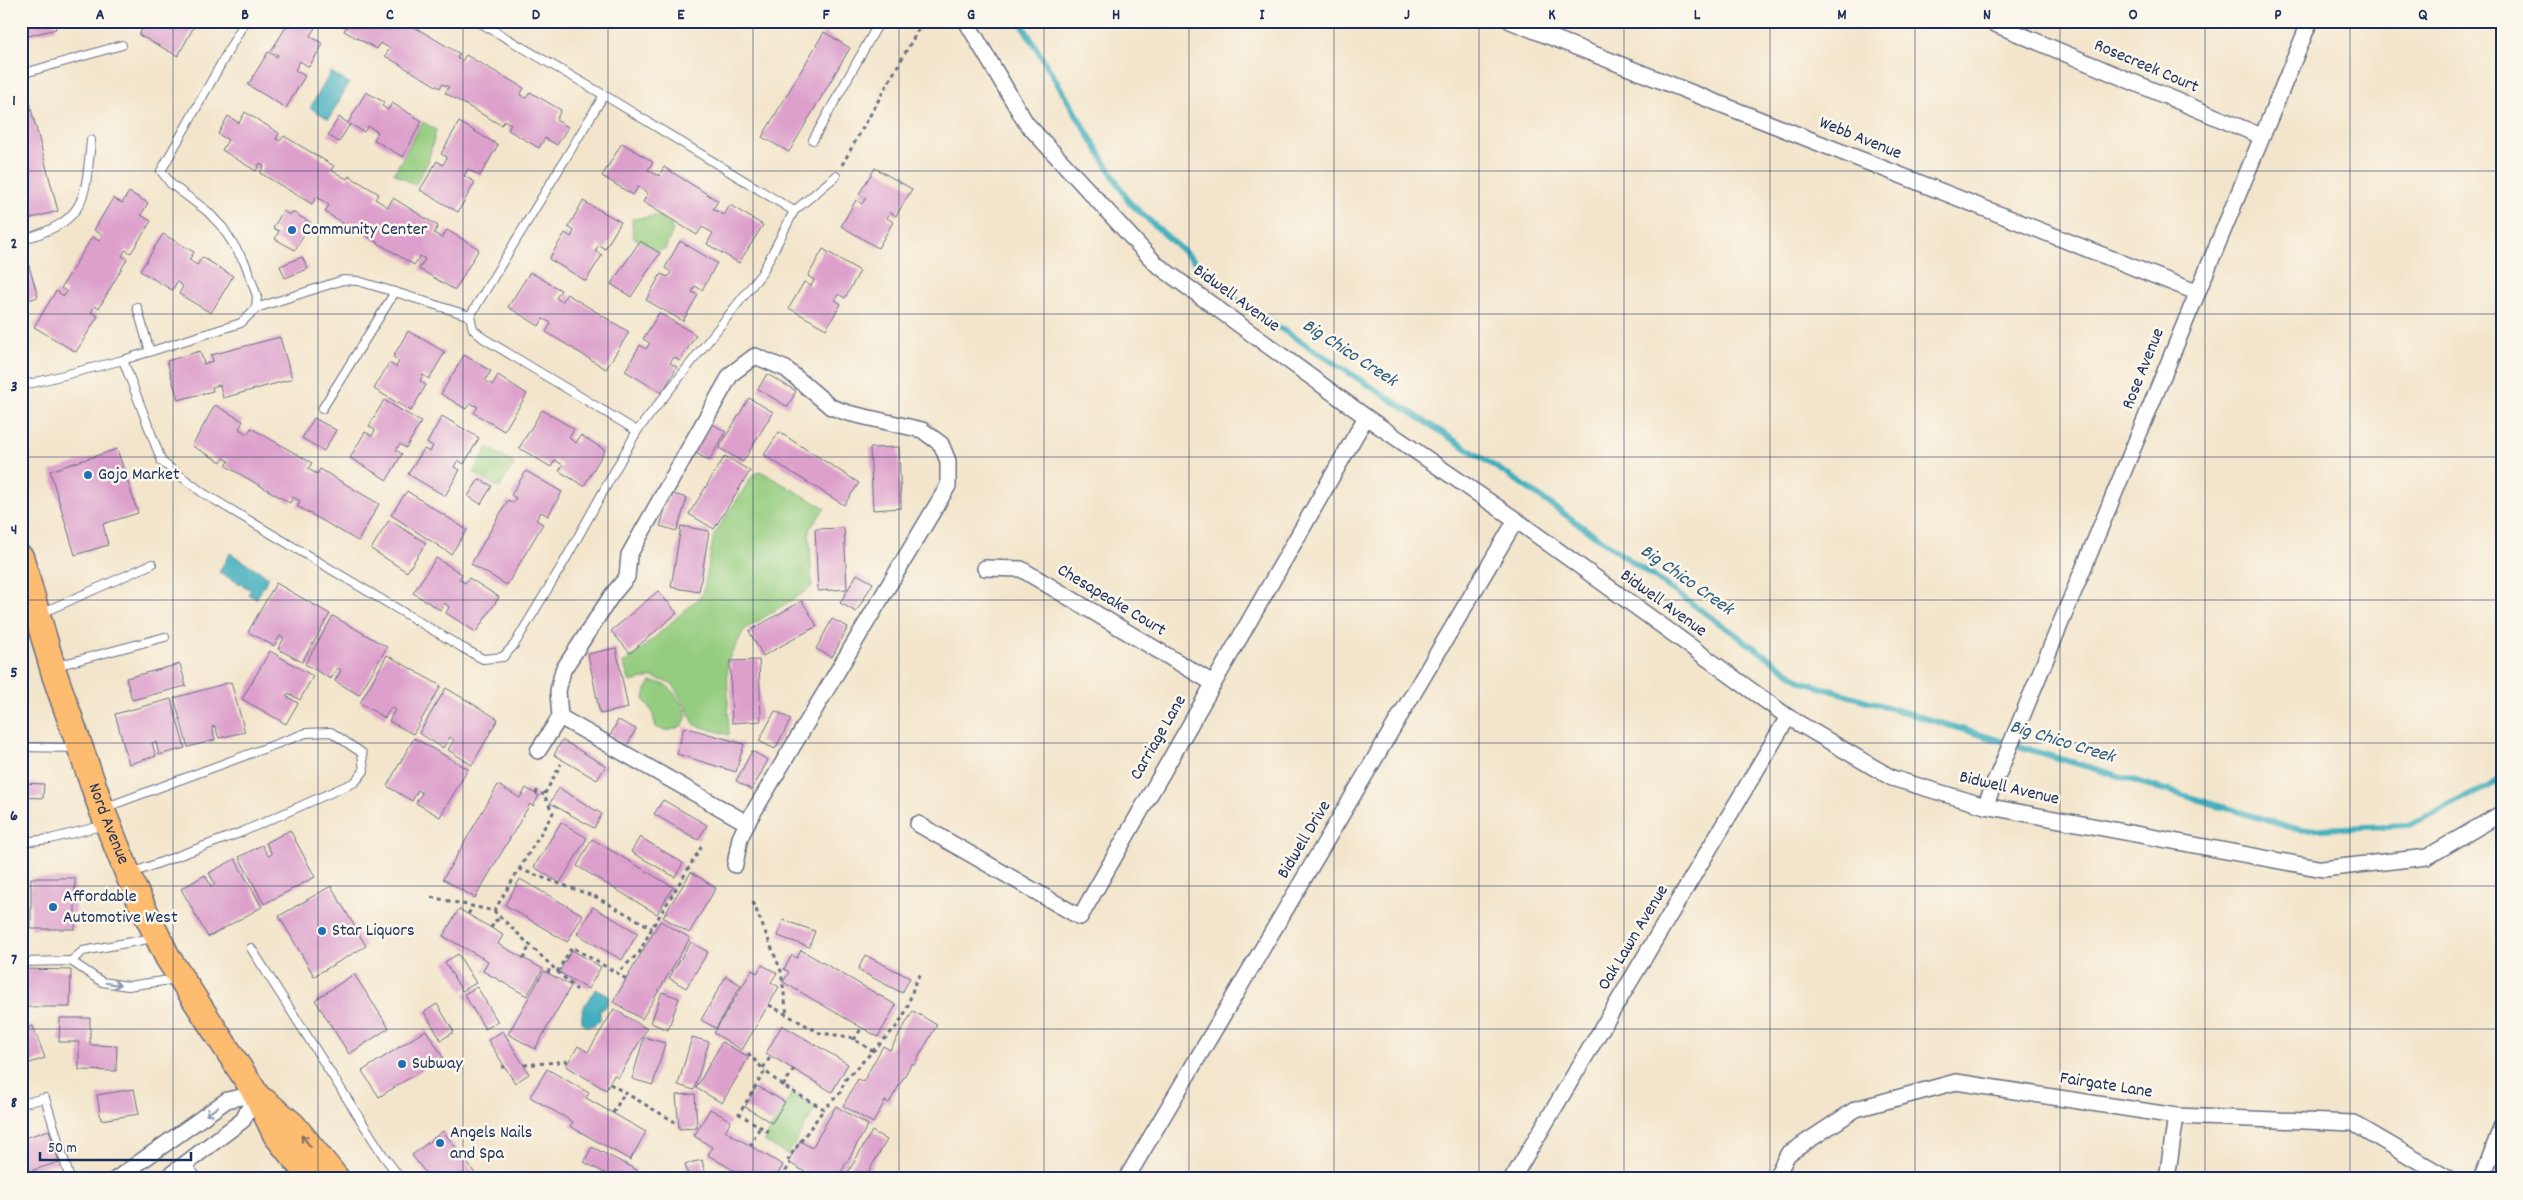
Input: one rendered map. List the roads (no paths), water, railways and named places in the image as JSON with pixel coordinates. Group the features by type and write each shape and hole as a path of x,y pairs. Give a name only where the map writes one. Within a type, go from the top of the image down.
{"main road":[{"name":"Nord Avenue","path":"21,558 29,616 52,667 80,749 128,874 180,978 256,1094 276,1135 311,1179"},
{"name":"Nord Avenue","path":"256,1094 293,1125 337,1179"}],"street":[{"name":"Bidwell Avenue","path":"966,21 1026,123 1156,264 1366,417 1516,520 1788,716 1892,778 1985,806 2323,869 2427,857 2502,813"},
{"name":"Webb Avenue","path":"1510,21 2196,292"},
{"name":"Rosecreek Court","path":"1988,21 2261,136"},
{"name":"Rose Avenue","path":"1985,806 2196,292 2310,21"},
{"path":"538,751 560,717 558,691 563,670 612,595 627,577 629,555 731,374 755,356 786,369 831,407 922,430 941,444 948,461 948,486 747,823 740,838 735,865"},
{"name":"Carriage Lane","path":"918,824 1080,917 1212,683 1366,417"},
{"name":"Bidwell Drive","path":"1126,1179 1516,520"},
{"name":"Chesapeake Court","path":"985,568 1021,569 1212,683"},
{"name":"Oak Lawn Avenue","path":"1512,1179 1788,716"},
{"path":"560,717 747,823"},
{"name":"Fairgate Lane","path":"1775,1179 1788,1154 1856,1109 1956,1082 2176,1116 2353,1123 2450,1179"},
{"path":"165,1179 243,1120 256,1094"},
{"path":"116,1179 227,1100 256,1094"},
{"path":"2167,1179 2176,1116"},
{"path":"2482,1179 2502,1125"}],"lane":[{"path":"245,21 161,171 171,184 207,211 223,228 245,263 257,296 256,308"},
{"path":"477,21 604,94 794,212"},
{"path":"813,140 880,21"},
{"path":"21,74 122,46"},
{"path":"604,94 470,316 473,329 483,338 637,431"},
{"path":"21,240 47,233 70,219 82,201 91,140"},
{"path":"123,360 162,462 205,495 483,659 503,657 514,645 564,562 637,431 762,273 794,212 836,176"},
{"path":"21,386 123,360 241,323 256,308 343,280 358,281 470,316"},
{"path":"322,409 395,292"},
{"path":"137,307 150,352"},
{"path":"29,616 152,564"},
{"path":"52,667 165,637"},
{"path":"21,842 50,839 306,733 331,732 362,753 364,771 355,782 242,832 128,874"},
{"path":"21,747 80,749"},
{"path":"71,961 83,951 158,937"},
{"path":"252,948 383,1156 401,1179"},
{"path":"21,962 71,961 102,982 128,986 180,978"},
{"path":"21,1104 45,1098 70,1179"},
{"path":"186,1164 199,1179"}],"water":[{"path":"331,72 349,83 329,119 310,108"},
{"path":"230,553 269,577 256,599 248,594 251,590 219,572"},
{"path":"596,989 609,996 606,1006 600,1011 600,1020 594,1025 587,1026 582,1022 583,1008"}],"waterway":[{"name":"Big Chico Creek","path":"1020,21 1129,202 1241,303 1519,482 1803,682 2300,830 2408,825 2486,788 2502,778"}],"place":[{"name":"Community Center","path":"292,230"},
{"name":"Gojo Market","path":"88,475"},
{"name":"Affordable Automotive West","path":"53,907"},
{"name":"Star Liquors","path":"322,931"},
{"name":"Subway","path":"402,1064"},
{"name":"Angels Nails and Spa","path":"440,1143"}]}
